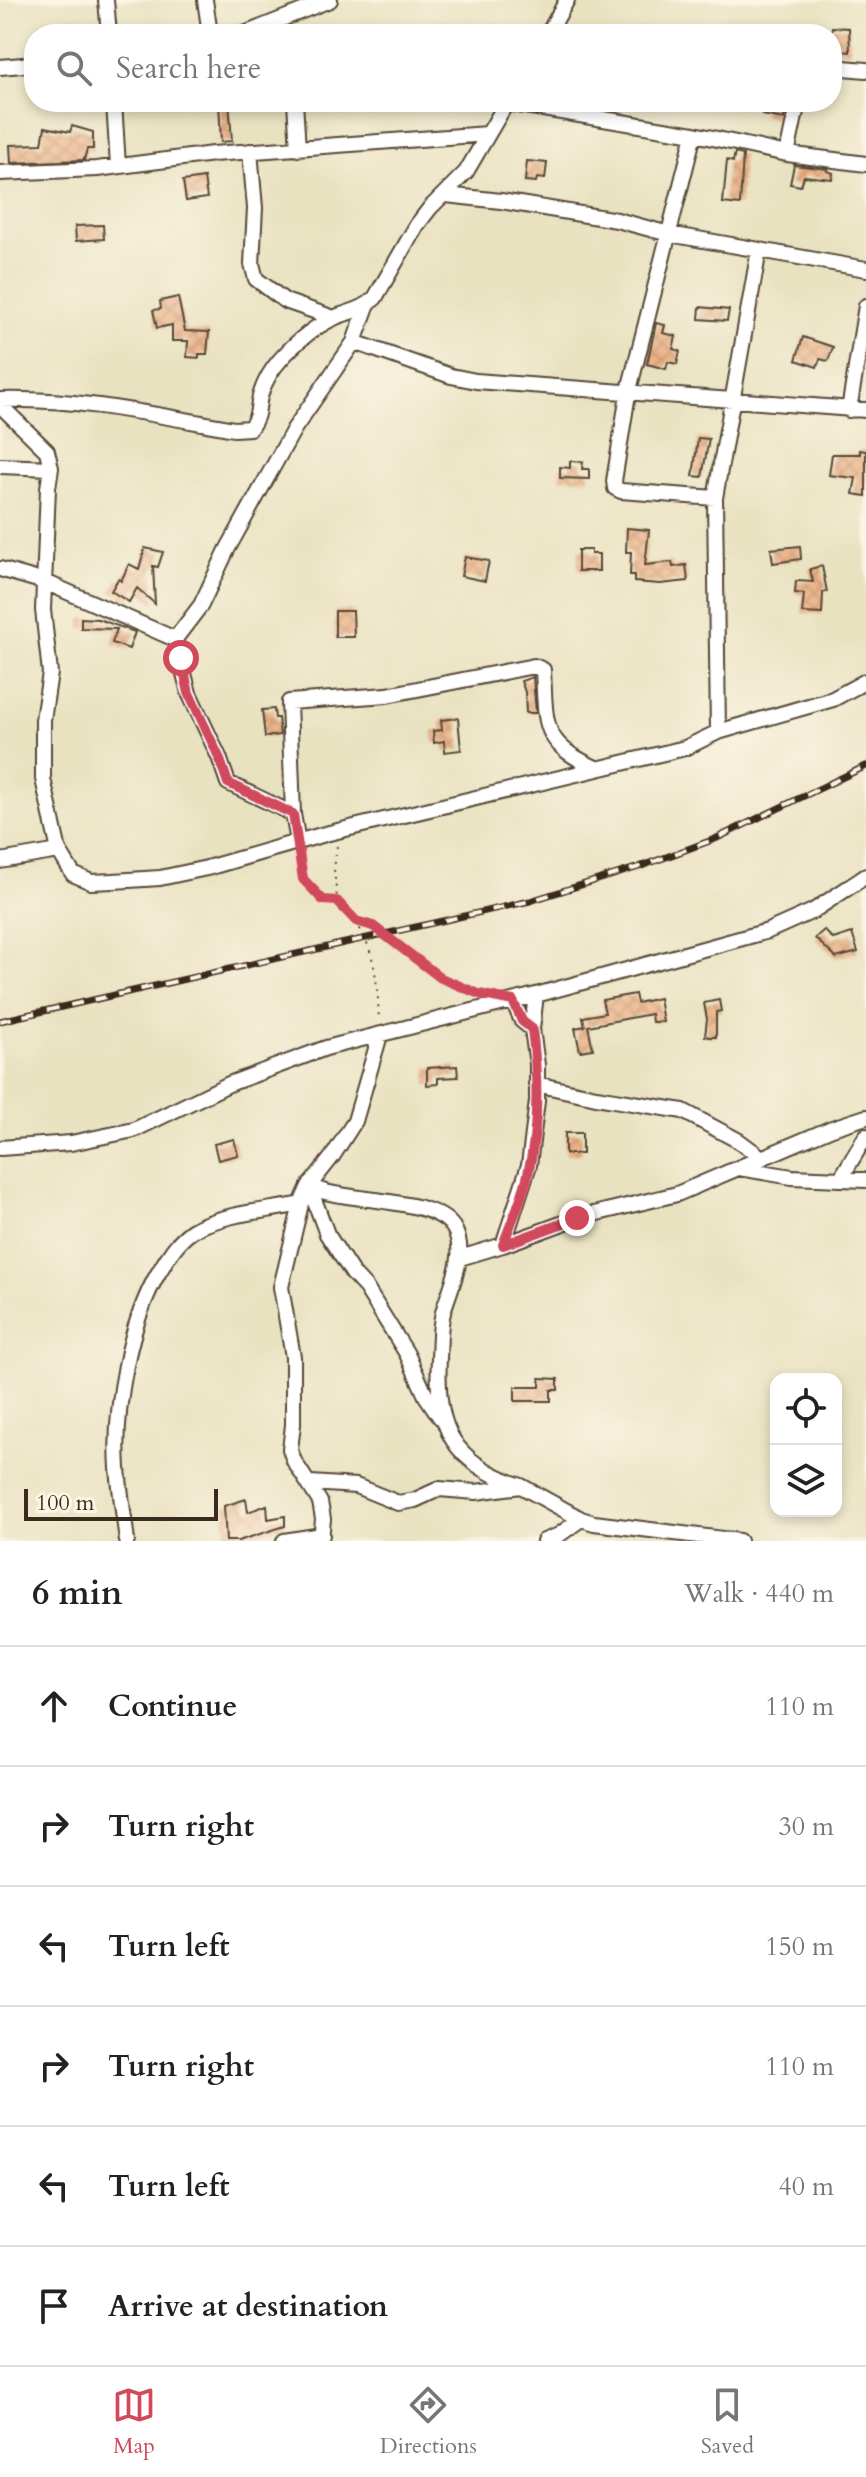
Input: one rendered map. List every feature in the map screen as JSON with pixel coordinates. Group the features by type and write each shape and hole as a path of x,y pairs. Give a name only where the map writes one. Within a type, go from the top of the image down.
{"street":[{"path":"106,0 108,24"},
{"path":"205,0 209,24"},
{"path":"270,24 330,0"},
{"path":"554,24 567,0"},
{"path":"291,16 291,24"},
{"path":"0,67 24,65"},
{"path":"842,68 866,70"},
{"path":"115,112 118,166"},
{"path":"296,112 298,149"},
{"path":"175,639 201,605 227,550 294,429 354,342 367,306 384,286 396,258 430,208 466,172 501,112"},
{"path":"565,112 787,154 866,164"},
{"path":"787,154 796,112"},
{"path":"0,173 118,166 250,151 488,134"},
{"path":"694,134 628,394 615,488 715,498"},
{"path":"250,151 255,208 252,264 256,279 285,301 334,318"},
{"path":"446,195 617,220 669,234 866,269"},
{"path":"718,732 715,498 759,250"},
{"path":"0,402 45,399 234,429 250,428 259,412 259,396 266,379 280,360 309,333 334,318 367,306"},
{"path":"849,410 866,306"},
{"path":"354,342 451,376 476,381 866,410"},
{"path":"0,402 47,451 51,468 43,610 50,673 43,720 43,779 59,851 73,874 91,882 160,878 207,868 340,831 685,748 718,732 833,699 866,681"},
{"path":"0,466 51,468"},
{"path":"0,569 45,582 175,639"},
{"path":"175,639 189,693 228,783 293,814"},
{"path":"298,842 293,814 289,702 387,695 534,666 543,670 546,725 553,739 571,757 598,769"},
{"path":"0,861 59,851"},
{"path":"6,1148 71,1143 134,1130 229,1084 282,1063 768,931 813,911 866,876"},
{"path":"503,1245 528,1175 536,1084 532,1029 536,995"},
{"path":"513,1001 522,1021 532,1029"},
{"path":"284,1541 322,1538 320,1502 311,1483 294,1461 290,1449 293,1357 281,1287 301,1204 309,1186 355,1121 380,1035"},
{"path":"536,1084 683,1111 739,1141 762,1158"},
{"path":"460,1258 577,1218 677,1194 832,1128 866,1117"},
{"path":"841,1178 866,1136"},
{"path":"737,1168 792,1177 866,1180"},
{"path":"309,1186 425,1209 442,1217 453,1228 460,1258 442,1313 438,1391 443,1422"},
{"path":"309,1186 327,1234 366,1288 407,1354 426,1396 466,1458 493,1477 521,1486 581,1519 739,1541"},
{"path":"127,1541 118,1467 118,1436 128,1356 136,1319 149,1288 181,1239 198,1227 301,1204"},
{"path":"311,1483 356,1486 398,1503 415,1500 439,1489 476,1492 521,1486"},
{"path":"544,1541 559,1535 581,1519"}],"path":[{"path":"340,831 334,856 337,901 356,921 374,957 380,1035"},
{"path":"298,842 303,879 323,900 337,901"},
{"path":"356,921 373,926 441,978 490,996"}],"building":[{"path":"842,28 849,28 850,52 842,51"},
{"path":"220,112 230,112 232,141 221,142"},
{"path":"762,112 785,112 784,119 762,115"},
{"path":"72,126 93,132 93,149 87,149 84,160 11,163 10,145 42,144 45,127 70,132"},
{"path":"735,153 743,155 740,205 723,203 727,160 733,162"},
{"path":"527,161 547,163 545,179 525,181"},
{"path":"794,165 828,169 833,173 832,179 804,176 801,186 790,184"},
{"path":"204,178 207,198 186,201 183,181"},
{"path":"103,225 104,239 76,241 75,226"},
{"path":"178,297 185,331 209,332 207,354 199,354 199,358 187,357 188,341 172,341 172,325 157,328 153,310 161,309 160,301"},
{"path":"700,307 729,310 727,321 699,319"},
{"path":"656,323 665,325 663,333 676,336 673,349 680,351 677,364 668,362 666,369 647,364"},
{"path":"803,337 833,347 828,361 820,359 817,367 796,360"},
{"path":"698,438 709,439 702,477 693,476"},
{"path":"860,450 866,451 866,496 853,494 856,478 829,475 832,454 860,454"},
{"path":"570,461 583,462 582,469 589,469 589,479 560,478 560,467 570,468"},
{"path":"627,528 649,530 645,565 672,562 673,567 686,565 688,581 660,584 634,582 634,575 630,575 631,552 626,552"},
{"path":"800,546 801,559 773,563 771,549"},
{"path":"145,548 163,552 158,567 153,566 155,604 137,588 129,602 111,591 118,579 121,581 129,564 139,569"},
{"path":"578,550 591,550 591,554 599,554 599,571 578,571"},
{"path":"465,557 489,561 485,581 461,576"},
{"path":"822,566 827,592 823,592 822,614 802,613 804,594 795,593 796,581 813,582 810,569"},
{"path":"335,611 353,611 354,637 335,637"},
{"path":"81,618 98,619 135,632 129,649 112,643 117,629 81,628"},
{"path":"533,677 536,713 526,713 521,681"},
{"path":"274,709 280,735 265,737 262,710"},
{"path":"458,718 461,750 445,752 444,741 434,743 433,731 442,730 441,720"},
{"path":"824,930 833,939 852,933 858,952 836,958 815,938"},
{"path":"635,994 637,1003 659,998 663,1022 652,1022 651,1014 588,1026 593,1049 580,1051 575,1028 585,1026 583,1017 605,1013 602,1000"},
{"path":"719,1000 721,1011 716,1012 716,1037 705,1036 707,1019 704,1003"},
{"path":"457,1066 458,1077 438,1078 438,1084 427,1085 427,1068"},
{"path":"565,1133 582,1133 582,1154 565,1154"},
{"path":"234,1139 238,1155 218,1160 214,1144"},
{"path":"540,1378 558,1379 558,1390 551,1390 551,1401 515,1401 515,1387 540,1387"},
{"path":"246,1499 248,1512 267,1505 268,1519 285,1516 285,1526 238,1541 226,1541 224,1506"}],"railway":[{"path":"0,1021 530,901 715,839 866,766"}],"route":[{"path":"181,658 189,693 228,783 293,814 303,879 323,900 337,901 356,921 373,926 441,978 479,994 513,1001 522,1021 532,1029 537,1065 537,1101 528,1175 503,1245 577,1218"}]}
